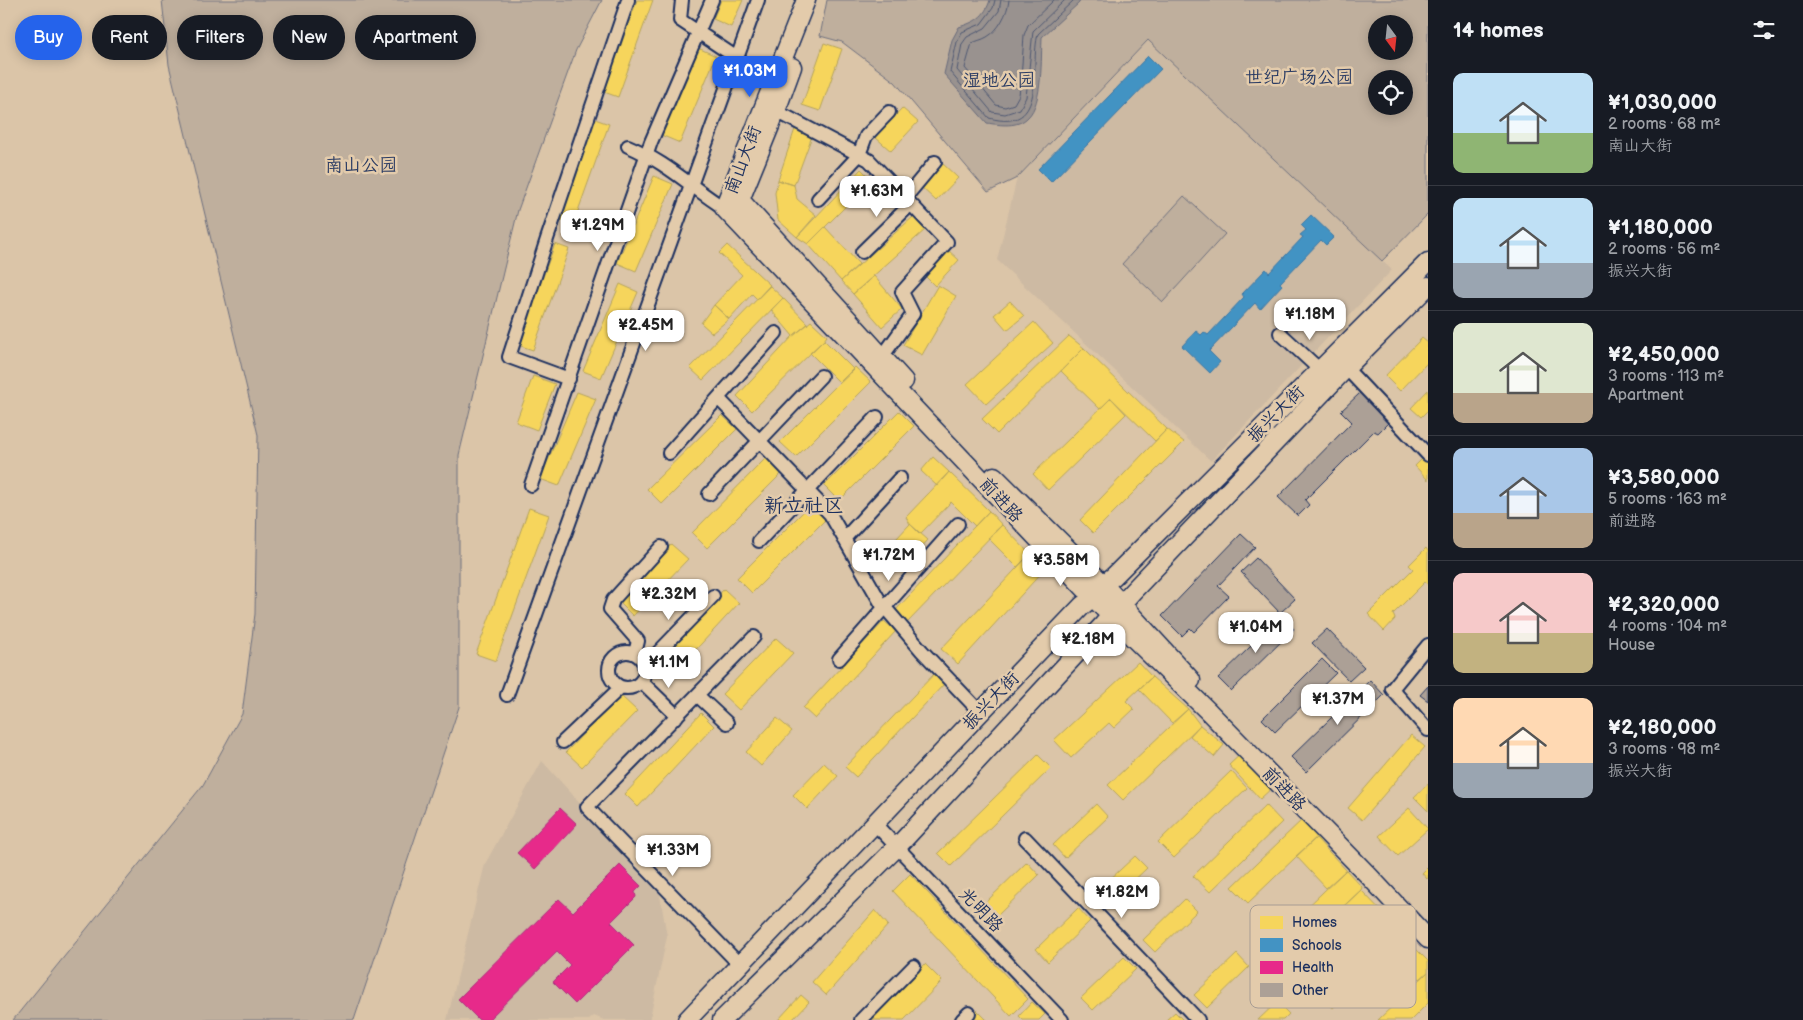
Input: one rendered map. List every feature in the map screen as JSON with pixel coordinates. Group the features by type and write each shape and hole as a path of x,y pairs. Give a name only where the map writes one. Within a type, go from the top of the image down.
{"street":[{"path":"569,379 509,357 628,0"},
{"path":"682,0 680,20 737,58"},
{"path":"531,485 647,154 712,0"},
{"path":"507,695 758,0"},
{"name":"南山大街","path":"724,208 806,0"},
{"name":"南山大街","path":"740,200 776,111 815,0"},
{"path":"776,111 869,160 947,242 902,292 913,314 882,357"},
{"path":"818,199 859,155 866,136 889,112"},
{"path":"628,146 647,154 724,208"},
{"path":"862,252 908,201 935,162"},
{"name":"前进路","path":"740,200 959,442 1209,712 1396,905"},
{"name":"前进路","path":"724,208 1098,591"},
{"name":"振兴大街","path":"687,1020 1082,606 1428,262"},
{"name":"振兴大街","path":"722,1020 896,847 1116,610 1346,368 1428,286"},
{"path":"1280,333 1320,370"},
{"path":"669,453 776,334"},
{"path":"1346,368 1428,455"},
{"path":"709,494 821,376"},
{"path":"718,398 830,514 885,608 922,651 980,712"},
{"path":"759,540 878,417"},
{"path":"844,539 900,478"},
{"path":"839,658 958,524"},
{"path":"635,654 638,641 610,610 613,600 661,547"},
{"path":"645,666 713,596"},
{"name":"前进路","path":"1116,610 1214,704 1412,905"},
{"path":"740,965 587,807 754,638"},
{"path":"1428,645 1392,689 1428,730"},
{"path":"630,652 635,654 643,661 645,666 644,677 641,681 635,686 628,688 617,685 609,672 610,663 616,655 621,653 630,652"},
{"path":"641,681 677,716"},
{"path":"563,742 621,687"},
{"path":"697,696 727,723"},
{"name":"光明路","path":"875,824 1062,1020"},
{"path":"1025,838 1198,1020"},
{"name":"前进路","path":"1416,909 1428,921"},
{"name":"前进路","path":"1416,926 1428,939"},
{"path":"861,1020 914,966"}],"shaded area":[{"path":"1148,40 1392,270 1211,461 997,260 1017,178"},
{"path":"542,761 659,890 667,936 650,1018 648,1020 604,1020 594,1016 589,1020 447,1020 485,864"}],"green space":[{"name":"南山公园","path":"162,0 602,0 576,50 518,210 459,455 459,707 354,1020 13,1020 203,785 242,714 255,614 258,435 169,65 167,15 164,15"},
{"path":"827,0 1428,0 1428,214 1382,261 1148,40 1017,178 988,192 895,82 842,42 820,36"},
{"path":"1184,196 1225,234 1163,302 1122,264"}],"water":[{"path":"990,0 1080,0 1042,37 1039,91 1033,110 1028,117 1019,123 1003,125 987,123 944,74 952,40 959,27 979,18"}],"building: Homes":[{"path":"637,0 653,0 618,97 604,92"},
{"path":"721,0 743,0 731,27 713,19"},
{"path":"824,43 842,49 820,111 802,105"},
{"path":"698,48 716,56 680,143 661,135"},
{"path":"902,108 918,122 891,151 875,137"},
{"path":"595,119 609,124 573,225 558,220"},
{"path":"795,129 812,136 794,185 778,180"},
{"path":"941,162 958,178 936,201 919,185"},
{"path":"861,169 872,180 808,244 797,237"},
{"path":"654,176 673,184 636,271 617,263"},
{"path":"778,180 794,185 797,199 816,215 797,237 778,220 775,193"},
{"path":"913,217 925,230 853,294 841,281"},
{"path":"825,227 859,264 841,281 808,244"},
{"path":"555,244 569,249 533,350 518,345"},
{"path":"727,245 770,285 757,299 752,294 729,319 714,305 742,275 719,253"},
{"path":"948,250 959,260 935,286 924,275"},
{"path":"874,276 902,309 882,327 853,294"},
{"path":"620,284 638,292 601,378 583,371"},
{"path":"938,285 956,296 922,355 903,345"},
{"path":"770,286 783,298 703,380 690,368"},
{"path":"783,298 808,324 793,336 771,310"},
{"path":"1010,301 1024,316 1007,330 994,315"},
{"path":"714,305 729,319 712,333 701,323"},
{"path":"811,321 827,336 752,411 737,396 793,336"},
{"path":"1034,322 1053,343 986,404 967,384"},
{"path":"1069,336 1084,348 997,434 982,419"},
{"path":"1422,338 1428,343 1428,362 1400,391 1385,376"},
{"path":"824,340 854,370 840,383 810,353"},
{"path":"1084,348 1167,429 1155,441 1111,398 1100,409 1061,371"},
{"path":"855,367 871,382 796,457 780,442"},
{"path":"533,376 555,384 537,430 516,422"},
{"path":"1428,390 1428,410 1421,417 1411,408"},
{"path":"577,392 596,399 559,486 540,479"},
{"path":"1111,398 1126,414 1048,490 1033,474"},
{"path":"899,411 914,426 839,501 824,486"},
{"path":"722,415 737,429 662,504 647,489"},
{"path":"1167,429 1184,442 1093,533 1080,520"},
{"path":"933,457 949,472 937,486 921,471"},
{"path":"1424,457 1428,461 1428,480 1415,466"},
{"path":"766,458 782,473 707,548 692,533"},
{"path":"949,472 989,511 975,526 951,502 920,534 906,517"},
{"path":"812,503 827,518 752,593 737,578"},
{"path":"529,508 549,515 496,661 476,654"},
{"path":"989,511 1002,525 906,624 894,612"},
{"path":"910,524 928,540 900,571 882,554"},
{"path":"1002,525 1030,554 1017,567 988,538"},
{"path":"671,544 688,559 633,616 617,600"},
{"path":"1426,548 1428,551 1428,585 1425,582 1393,614 1395,619 1384,631 1368,614 1413,569 1409,565"},
{"path":"1030,554 1045,569 958,664 941,649"},
{"path":"724,589 739,603 676,671 661,658"},
{"path":"884,621 896,631 815,719 803,708"},
{"path":"776,638 793,653 739,710 722,694"},
{"path":"1138,662 1152,677 1126,701 1134,709 1114,728 1109,723 1071,758 1054,740"},
{"path":"937,671 947,681 856,777 845,767"},
{"path":"1152,677 1188,709 1172,723 1139,689"},
{"path":"620,695 637,711 582,767 566,752"},
{"path":"1188,709 1200,725 1123,800 1108,785"},
{"path":"701,713 714,726 638,807 625,794"},
{"path":"777,718 792,731 761,766 746,752"},
{"path":"1200,725 1224,745 1214,757 1190,736"},
{"path":"1411,735 1425,747 1362,820 1348,808"},
{"path":"1242,753 1273,787 1260,799 1229,765"},
{"path":"1038,755 1051,768 951,866 938,853"},
{"path":"824,763 838,776 807,809 793,795"},
{"path":"1231,771 1247,788 1174,858 1158,842"},
{"path":"1428,784 1428,811 1414,797"},
{"path":"1096,804 1108,817 1065,858 1053,845"},
{"path":"1266,805 1282,822 1210,892 1193,876"},
{"path":"1409,808 1428,829 1398,856 1379,836"},
{"path":"1305,817 1321,833 1248,903 1232,887"},
{"path":"1316,838 1346,870 1326,888 1296,856"},
{"path":"1135,856 1147,868 1104,909 1092,896"},
{"path":"1027,862 1039,875 997,916 985,903"},
{"path":"1428,867 1428,878 1427,879 1422,873"},
{"path":"1346,870 1362,887 1345,905 1310,905"},
{"path":"910,874 1028,999 1011,1016 893,891"},
{"path":"1361,890 1376,905 1345,905"},
{"path":"1185,899 1197,911 1155,952 1143,940"},
{"path":"1078,908 1090,921 1048,962 1036,949"},
{"path":"875,910 888,925 826,995 812,982"},
{"path":"1416,949 1428,961 1428,972 1420,979 1416,975"},
{"path":"1237,954 1249,967 1207,1008 1194,995"},
{"path":"1124,957 1136,969 1093,1010 1081,998"},
{"path":"925,964 942,981 904,1020 871,1019"},
{"path":"1428,972 1428,1003 1411,1020 1378,1020 1390,1008 1416,1008 1416,984"},
{"path":"801,995 809,1002 792,1020 778,1020"},
{"path":"1032,1002 1045,1014 1039,1020 1023,1020 1019,1016"},
{"path":"1271,1008 1283,1008 1289,1014 1283,1020 1258,1020"},
{"path":"977,1010 987,1020 967,1020"},
{"path":"1175,1012 1183,1020 1166,1020"}],"building: Schools":[{"path":"1148,56 1161,69 1051,182 1038,169"},
{"path":"1311,215 1334,237 1326,245 1321,240 1280,283 1282,285 1260,309 1255,303 1209,351 1220,362 1210,373 1182,346 1196,331 1201,335 1204,332 1208,335 1244,297 1242,294 1266,269 1269,273 1303,237 1300,235 1306,230 1301,225"}],"building: Health":[{"path":"560,808 577,824 535,869 517,853"},
{"path":"620,865 641,886 635,892 636,897 611,922 634,945 575,1004 553,982 570,965 557,952 488,1020 479,1020 458,999 559,899 573,912"}],"building: Other":[{"path":"1360,393 1389,422 1378,433 1374,431 1305,500 1309,505 1298,516 1278,497 1352,422 1341,411"},
{"path":"1241,534 1255,547 1218,586 1229,596 1194,632 1190,628 1182,636 1162,616"},
{"path":"1256,558 1295,599 1280,613 1241,572"},
{"path":"1282,616 1294,629 1231,691 1218,678"},
{"path":"1327,629 1364,667 1349,681 1312,643"},
{"path":"1322,659 1336,673 1275,732 1262,719"},
{"path":"1370,680 1384,695 1306,772 1291,757"},
{"path":"1428,686 1428,701 1420,695"}],"district":[{"name":"新立社区","path":"804,506"}],"park label":[{"name":"世纪广场公园","path":"1299,77"},
{"name":"湿地公园","path":"999,80"}]}
